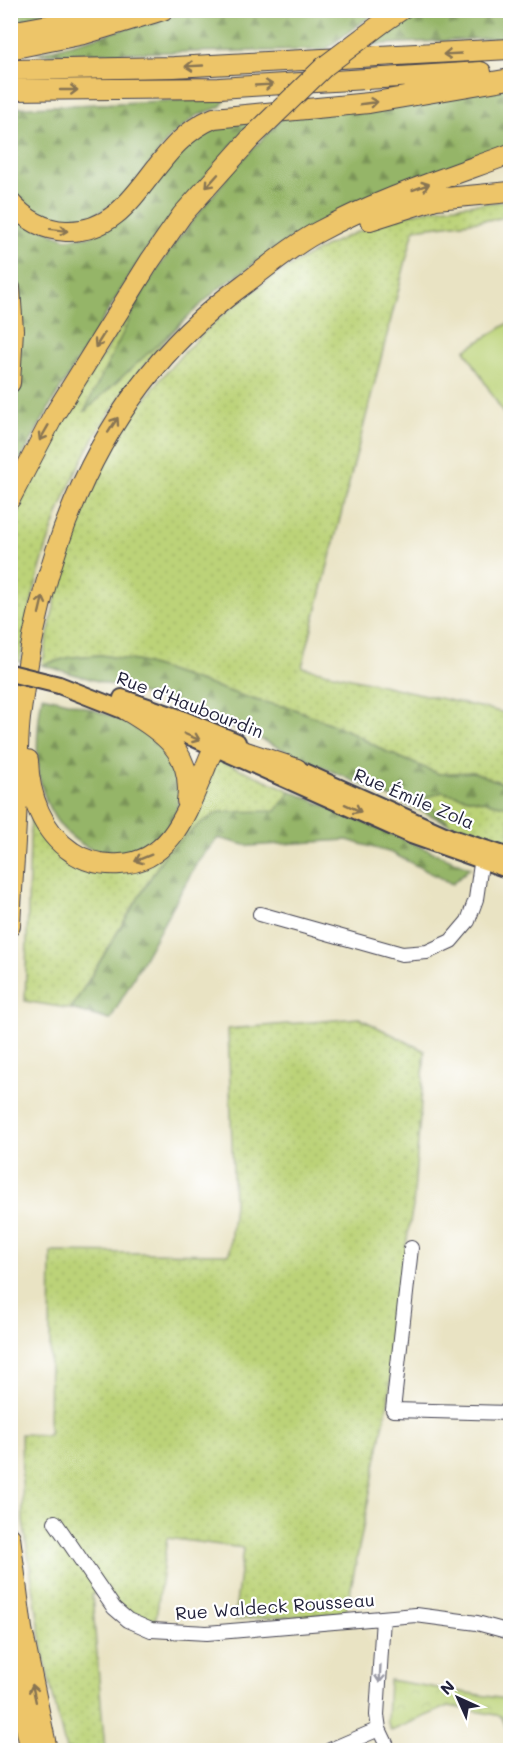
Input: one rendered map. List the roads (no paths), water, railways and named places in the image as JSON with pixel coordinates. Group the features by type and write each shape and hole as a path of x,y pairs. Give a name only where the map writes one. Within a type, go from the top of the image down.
{"highway":[{"path":"10,32 124,10"},
{"path":"10,49 84,34 163,10"},
{"path":"10,499 50,423 150,261 182,215 251,138 319,71 393,16"},
{"path":"10,70 174,67 510,50"},
{"path":"10,90 230,87 510,70"},
{"path":"10,202 25,216 47,228 59,231 86,230 112,218 126,207 177,141 199,124 214,118 369,103 510,79"},
{"path":"10,926 20,719 54,553 72,504 93,459 135,393 194,325 242,285 301,242 345,218 510,154"},
{"path":"242,285 332,236 375,218 443,198 510,192"},
{"path":"10,288 13,330 10,383"},
{"path":"30,663 29,776 41,815 65,847 96,863 124,864 141,861 164,846 183,818 215,747 219,743 300,775"},
{"path":"126,711 165,735 179,756 188,784 183,818"},
{"path":"10,1538 22,1629 47,1750"},
{"path":"10,1653 31,1750"}],"main road":[{"name":"Rue d'Haubourdin","path":"10,673 59,685 98,691 152,708 300,775"},
{"name":"Rue d'Haubourdin","path":"59,685 215,747"},
{"name":"Rue Émile Zola","path":"300,775 431,830 482,855 510,858"},
{"path":"482,855 510,870"}],"street":[{"path":"260,914 402,954 427,952 451,941 468,921 476,899 482,855"},
{"path":"411,1248 393,1410 510,1413"},
{"name":"Rue Waldeck Rousseau","path":"56,1522 114,1608 128,1620 151,1630 207,1633 383,1618 435,1616 510,1632"},
{"path":"383,1618 378,1709 379,1729 389,1750"},
{"path":"330,1750 379,1729"}]}
